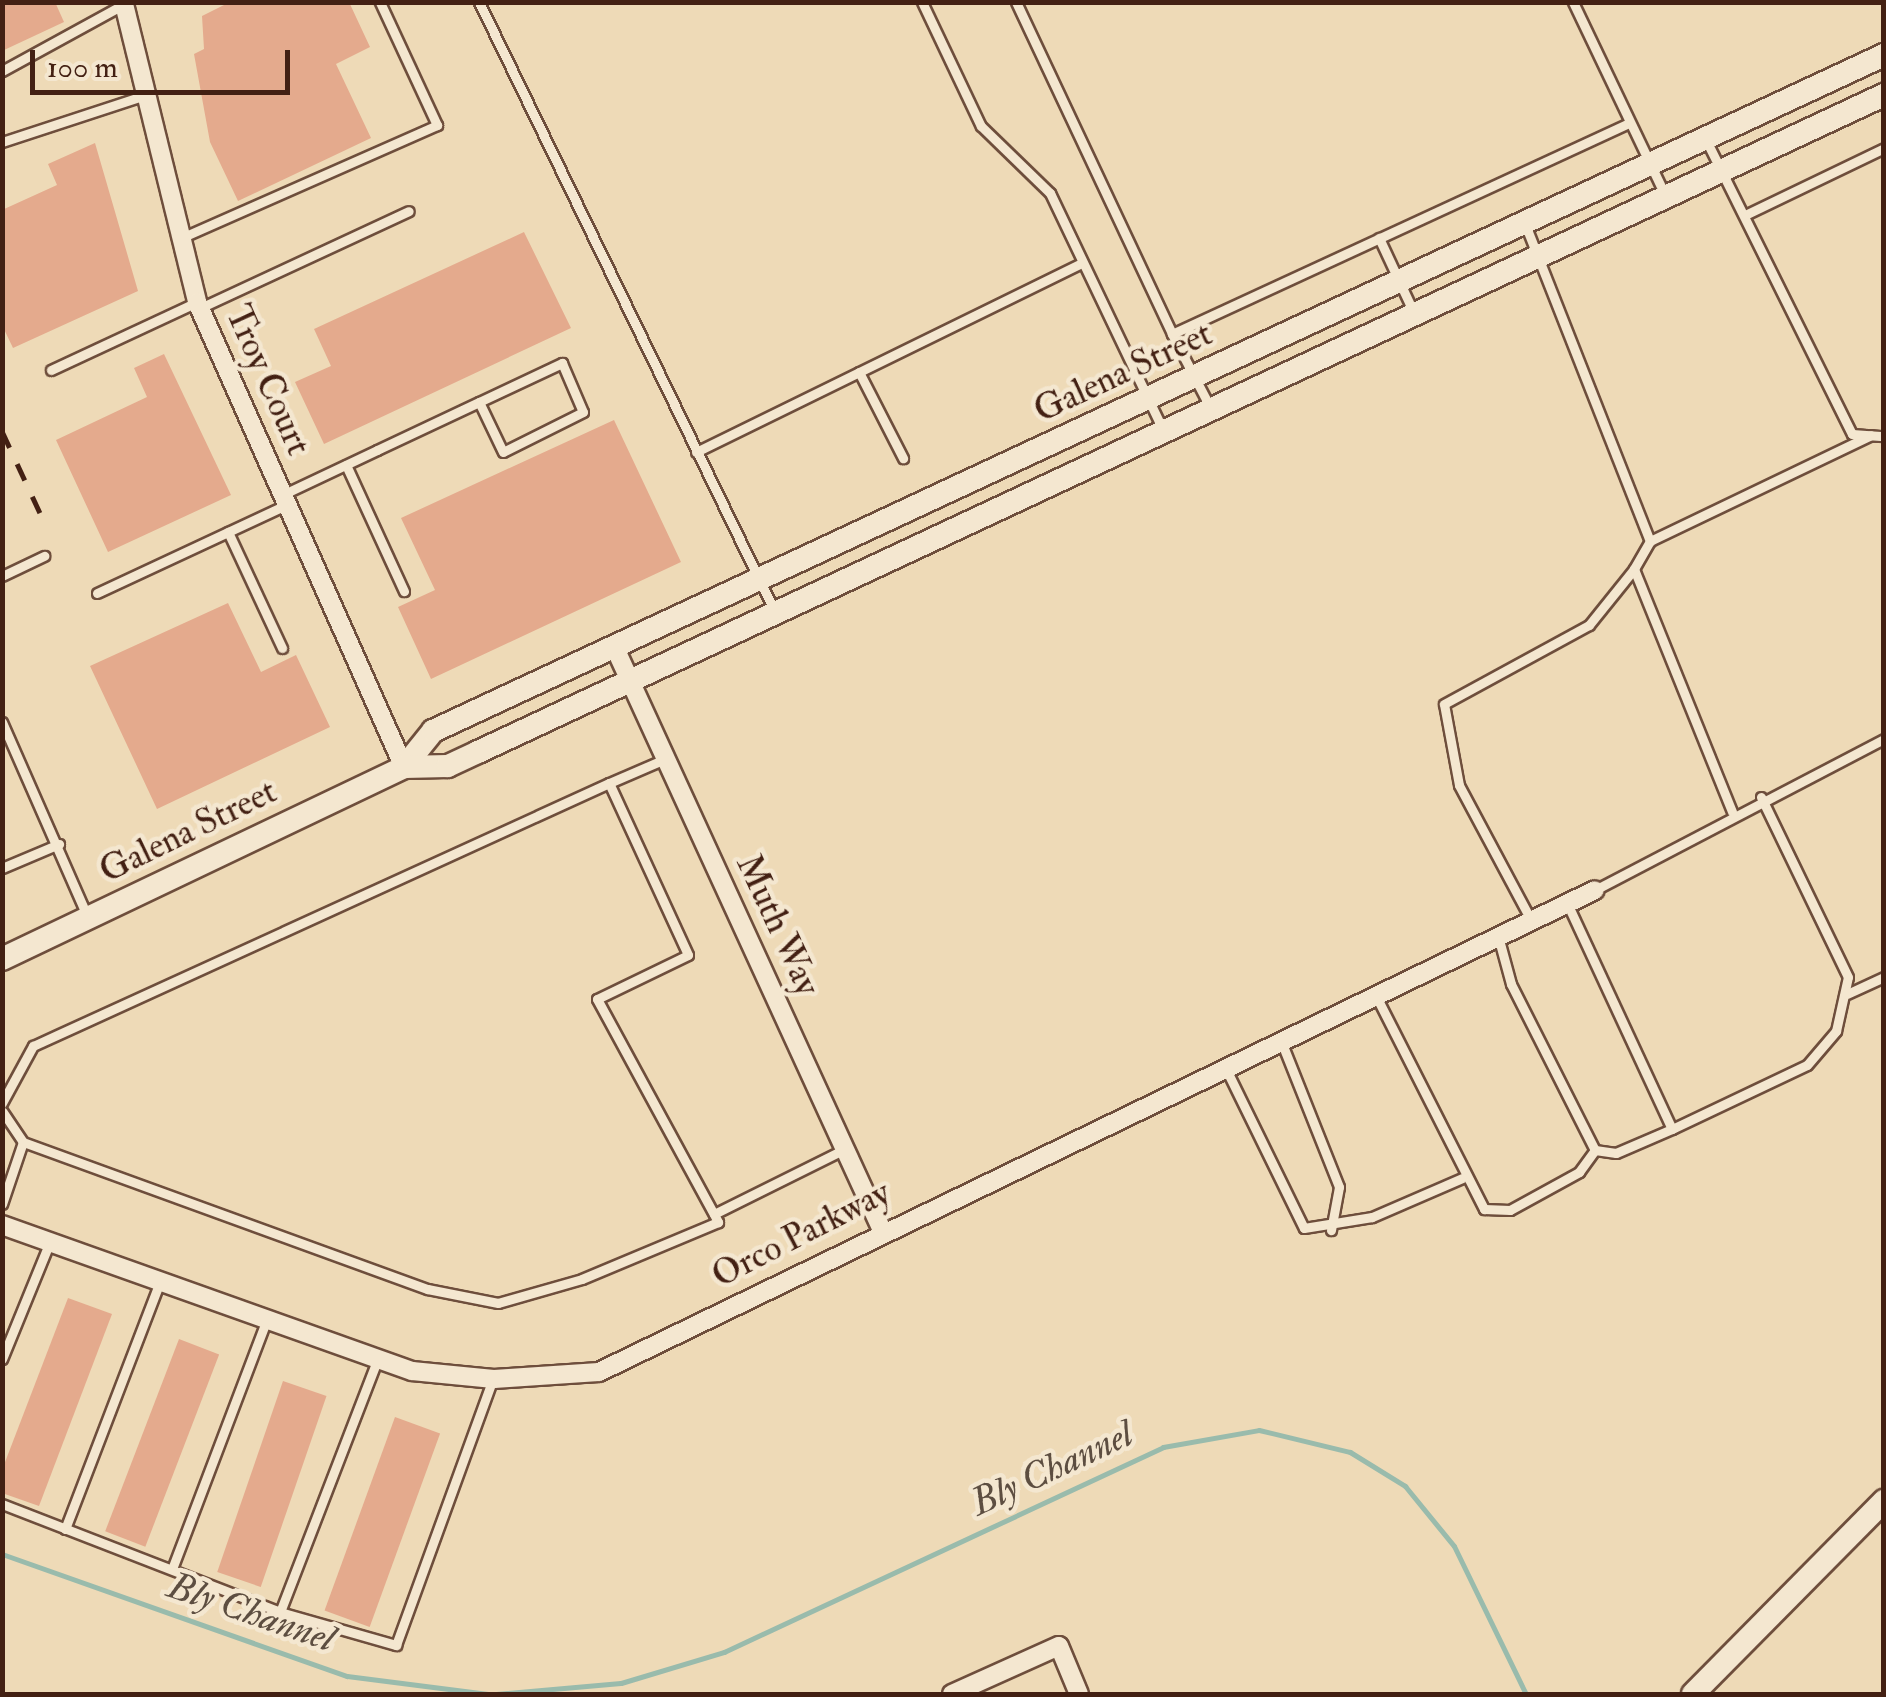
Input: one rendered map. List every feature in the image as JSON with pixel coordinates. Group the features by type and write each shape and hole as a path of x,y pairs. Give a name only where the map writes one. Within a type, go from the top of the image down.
{"street":[{"name":"Troy Court","path":"126,3 198,305 404,767"},
{"name":"Galena Street","path":"404,767 433,731 1884,55"},
{"name":"Galena Street","path":"2,959 404,767 448,766 1884,95"},
{"name":"Muth Way","path":"614,648 882,1230"},
{"name":"Orco Parkway","path":"2,1225 377,1360 494,1379 599,1372 882,1230 1595,890"},
{"path":"1693,1694 1884,1501"},
{"path":"952,1694 1058,1646 1080,1694"}],"lane":[{"path":"181,238 437,125 380,2"},
{"path":"479,2 776,614"},
{"path":"922,2 981,126 1050,193 1163,430"},
{"path":"1016,2 1210,407"},
{"path":"1574,2 1666,198"},
{"path":"2,72 126,3"},
{"path":"2,142 146,95"},
{"path":"1172,334 1628,123"},
{"path":"1706,140 1852,434 1884,436"},
{"path":"1745,215 1884,148"},
{"path":"51,370 409,210"},
{"path":"1526,224 1650,541"},
{"path":"1379,238 1414,313"},
{"path":"696,452 1082,263"},
{"path":"96,593 228,532 346,464 562,363 584,412 503,452 479,402"},
{"path":"859,372 903,458"},
{"path":"1531,920 1459,784 1444,704 1590,624 1634,569 1650,541 1871,435"},
{"path":"346,464 404,591"},
{"path":"228,532 282,648"},
{"path":"2,576 44,556"},
{"path":"1634,569 1732,812"},
{"path":"2,722 60,844 88,918"},
{"path":"1595,890 1732,812 1884,739"},
{"path":"2,1104 33,1046 665,759"},
{"path":"2,1111 23,1142 428,1289 498,1303 582,1280 718,1222 598,999 688,955 609,783"},
{"path":"1595,1150 1616,1152 1807,1065 1836,1031 1846,994 1843,961 1762,797"},
{"path":"2,868 60,844"},
{"path":"1566,903 1672,1129"},
{"path":"1498,936 1510,984 1595,1150"},
{"path":"1846,994 1884,977"},
{"path":"1375,994 1462,1178 1484,1209 1510,1210 1578,1172 1595,1150"},
{"path":"1280,1039 1339,1187 1331,1230"},
{"path":"1224,1065 1304,1228 1331,1230 1462,1178"},
{"path":"2,1204 23,1142"},
{"path":"714,1214 845,1149"},
{"path":"2,1360 49,1244"},
{"path":"64,1528 159,1284"},
{"path":"172,1569 266,1321"},
{"path":"280,1612 377,1360"},
{"path":"2,1504 280,1612 396,1646 494,1379"}],"building":[{"path":"2,2 55,2 64,22 2,51"},
{"path":"230,2 349,2 370,47 336,64 371,138 238,201 210,142 194,54 204,49 202,16"},
{"path":"95,143 138,291 13,348 2,325 2,210 57,185 48,164"},
{"path":"524,232 571,328 324,444 295,382 331,366 314,329"},
{"path":"164,354 231,495 108,552 56,440 147,397 134,368"},
{"path":"614,420 681,562 431,679 398,607 435,590 401,518"},
{"path":"228,603 261,672 296,655 330,727 157,809 90,666"},
{"path":"68,1298 112,1314 39,1506 2,1493 2,1470"},
{"path":"179,1339 219,1354 145,1547 105,1531"},
{"path":"283,1381 326,1396 261,1587 217,1572"},
{"path":"395,1417 440,1433 370,1627 325,1611"}],"waterway":[{"name":"Bly Channel","path":"496,1694 621,1683 724,1652 1163,1447 1259,1430 1350,1452 1405,1486 1454,1546 1526,1694"},
{"name":"Bly Channel","path":"2,1554 347,1676 488,1694"}],"railway":[{"path":"2,431 47,528"}]}
